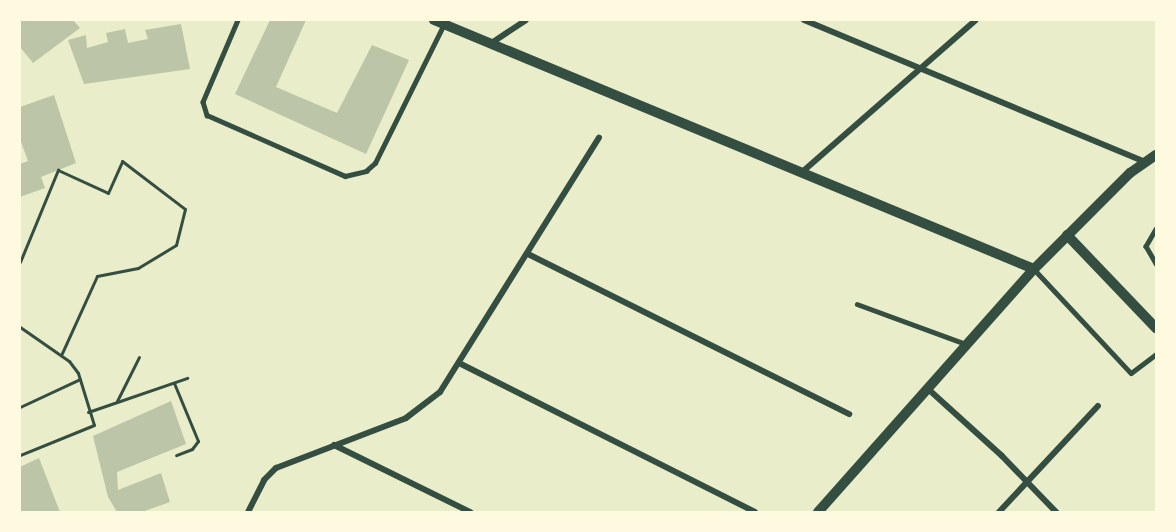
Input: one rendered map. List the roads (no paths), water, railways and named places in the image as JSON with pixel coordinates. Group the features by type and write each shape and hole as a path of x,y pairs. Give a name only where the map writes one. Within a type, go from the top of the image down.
{"street":[{"path":"490,44 526,20"},
{"path":"804,20 1145,162"},
{"path":"801,173 976,20"},
{"path":"439,21 1034,269"},
{"path":"248,513 264,480 276,468 406,418 440,392 461,364 598,138"},
{"path":"818,513 1034,269 1145,162 1156,155"},
{"path":"1067,235 1156,328"},
{"path":"528,254 849,414"},
{"path":"461,364 755,513"},
{"path":"927,388 1027,482 1056,513"},
{"path":"999,513 1098,406"},
{"path":"334,445 470,513"}],"lane":[{"path":"238,20 204,102 207,115 345,177 366,171 375,163 439,21"},
{"path":"1156,229 1146,246 1156,263"},
{"path":"1034,269 1131,373 1156,354"},
{"path":"857,304 966,344"}]}
